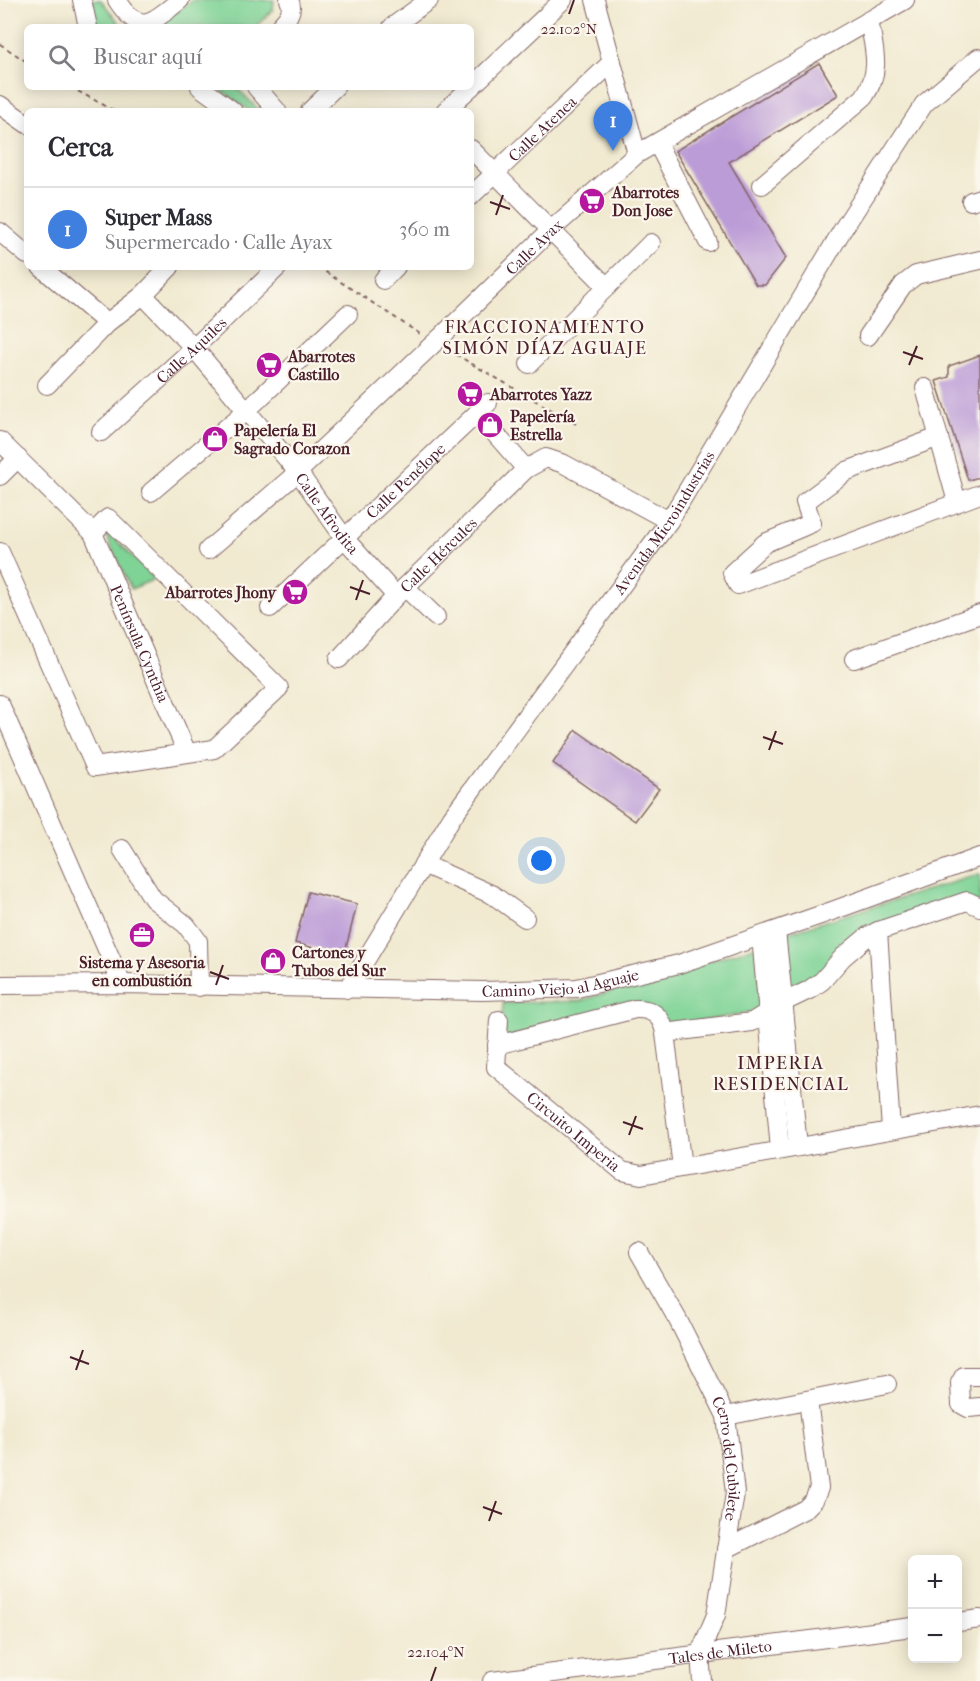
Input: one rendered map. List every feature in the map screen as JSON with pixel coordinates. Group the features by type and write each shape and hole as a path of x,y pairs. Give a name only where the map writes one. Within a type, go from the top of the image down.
{"street":[{"path":"82,0 87,24"},
{"path":"117,0 127,15 142,23 154,21 180,0"},
{"path":"282,24 290,14 289,0"},
{"path":"396,24 429,0"},
{"path":"474,84 563,0"},
{"path":"595,0 637,154"},
{"name":"Calle Ayax","path":"208,550 298,472 551,230 637,154 904,0"},
{"path":"762,185 864,97 873,83 876,67 869,20"},
{"name":"Avenida Microindustrias","path":"348,989 452,817 669,521 843,229 924,104 978,58"},
{"name":"Calle Atenea","path":"474,193 612,62"},
{"path":"204,90 229,108"},
{"path":"259,90 275,108"},
{"path":"313,108 332,90"},
{"path":"448,108 468,90"},
{"path":"0,105 24,122"},
{"path":"657,143 708,242"},
{"path":"474,152 607,287"},
{"path":"0,232 24,252"},
{"path":"529,364 651,243"},
{"path":"868,336 903,285 916,275 980,260"},
{"path":"45,270 107,323"},
{"path":"47,385 107,323 143,295 167,270"},
{"name":"Calle Aquiles","path":"101,432 194,348 275,270"},
{"path":"382,280 393,270"},
{"name":"Calle Afrodita","path":"143,295 194,348 298,472 345,539 401,591 436,617"},
{"path":"151,492 246,411 348,314"},
{"path":"926,387 957,502"},
{"name":"Calle Penélope","path":"270,608 482,408 526,470"},
{"path":"939,437 847,471 805,502 812,523 765,543 732,573 738,585 980,494"},
{"path":"0,441 93,533 108,518 279,688 214,748 95,767 0,552"},
{"path":"0,476 18,458"},
{"name":"Calle Hércules","path":"339,659 401,591 526,470 546,458 564,464 669,521"},
{"name":"Península Cynthia","path":"93,533 187,753"},
{"path":"854,658 980,614"},
{"path":"0,704 122,984"},
{"path":"122,849 153,899 186,925 198,940 199,987"},
{"name":"Camino Viejo al Aguaje","path":"0,985 122,984 483,991 577,988 679,964 980,857"},
{"path":"423,864 493,895 525,918"},
{"path":"665,1033 752,1022 822,981 855,946 878,931 967,900 980,907"},
{"path":"878,931 891,1130"},
{"path":"768,933 770,953 767,1014 789,1148"},
{"path":"770,953 784,1002 789,1148"},
{"path":"497,1045 645,1008 657,1015 665,1033 682,1167"},
{"name":"Circuito Imperia","path":"499,1020 496,1067 622,1171 641,1175 980,1115"},
{"name":"Cerro del Cubilete","path":"639,1252 678,1320 726,1416 735,1493 716,1615 700,1653 702,1681"},
{"path":"980,1376 964,1376 960,1383 961,1404 968,1408 980,1407"},
{"path":"726,1416 886,1384"},
{"path":"726,1549 805,1509 814,1500 819,1488 808,1400"},
{"path":"962,1621 980,1619"},
{"name":"Tales de Mileto","path":"492,1681 908,1627"}],"path":[{"path":"0,44 24,60"},
{"path":"76,90 109,108"}],"green space":[{"path":"91,0 101,0 120,24 97,24 95,23"},
{"path":"193,0 274,0 273,10 258,24 159,24"},
{"path":"221,90 239,90 257,108 246,108"},
{"path":"106,534 110,534 155,579 131,589"},
{"path":"980,874 980,902 878,928 788,998 783,934"},
{"path":"757,946 761,1011 669,1027 647,1006 501,1041 503,1003 580,1001"}],"building":[{"path":"819,63 838,95 729,162 786,258 765,285 756,285 675,151"},
{"path":"980,355 980,477 968,480 936,381 949,377 949,366"},
{"path":"576,730 659,789 635,821 553,763"},
{"path":"308,892 357,904 344,956 295,943"}],"place":[{"name":"Super Mass","path":"613,151"},
{"name":"Abarrotes Don Jose","path":"592,201"},
{"name":"Abarrotes Castillo","path":"269,365"},
{"name":"Abarrotes Yazz","path":"470,394"},
{"name":"Papelería Estrella","path":"490,425"},
{"name":"Papelería El Sagrado Corazon","path":"215,439"},
{"name":"Abarrotes Jhony","path":"295,592"},
{"name":"Sistema y Asesoria en combustión","path":"142,935"},
{"name":"Cartones y Tubos del Sur","path":"273,961"}],"district":[{"name":"FRACCIONAMIENTO SIMÓN DÍAZ AGUAJE","path":"545,337"},
{"name":"IMPERIA RESIDENCIAL","path":"781,1073"}]}
